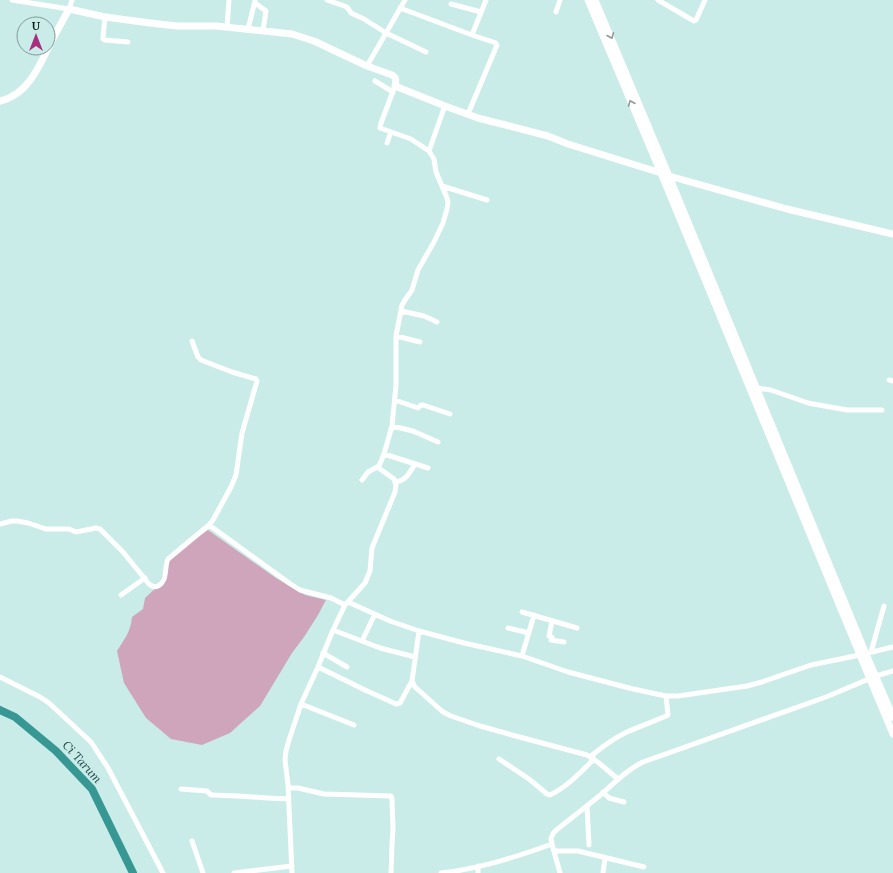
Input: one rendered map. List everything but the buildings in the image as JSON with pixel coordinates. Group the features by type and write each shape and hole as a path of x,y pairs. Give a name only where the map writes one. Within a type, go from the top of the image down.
{"street":[{"path":"12,0 69,9 105,17 177,26 216,26 292,34 314,41 367,66 395,77 394,89 380,128 411,139 429,151 434,159 436,172 448,202 443,223 418,270 413,289 405,300 401,311 396,336 395,400 392,426 384,454 378,466 368,472 362,480"},
{"path":"0,101 13,96 31,80 69,9 72,0"},
{"path":"227,28 229,0"},
{"path":"327,0 348,8 350,13 364,19 386,33 426,52"},
{"path":"367,66 405,0"},
{"path":"472,35 486,0"},
{"path":"556,12 560,0"},
{"path":"588,0 865,654"},
{"path":"595,0 669,176 865,654 893,734"},
{"path":"658,0 694,21 696,20 705,0"},
{"path":"248,29 255,1 266,10 263,30"},
{"path":"452,4 481,12"},
{"path":"400,8 496,43 497,45 468,114"},
{"path":"105,17 103,39 128,42"},
{"path":"375,81 478,118 548,136 568,144 669,176 787,209 893,234"},
{"path":"429,151 445,106"},
{"path":"387,143 391,132"},
{"path":"442,186 487,200"},
{"path":"401,311 418,314 437,322"},
{"path":"396,336 420,342"},
{"path":"0,524 17,521 46,529 69,530 76,532 96,528 100,529 123,552 152,587 156,587 162,583 165,576 166,562 168,558 209,525 234,482 242,433 257,380 201,360 198,357 192,341"},
{"path":"756,388 771,390 808,403 846,410 882,410"},
{"path":"395,400 418,408 423,405 450,414"},
{"path":"392,426 414,431 438,442"},
{"path":"384,454 428,468"},
{"path":"396,482 405,479 415,464"},
{"path":"292,873 289,799 285,760 286,751 301,704 318,667 332,630 347,604 362,587 370,571 372,548 393,496 396,482 392,476 380,469 378,466"},
{"path":"209,525 300,590 331,598 419,631 522,656 568,672 666,696 678,696 747,686 811,665 893,647"},
{"path":"121,595 145,578"},
{"path":"865,654 884,606"},
{"path":"522,612 577,628"},
{"path":"362,641 376,614"},
{"path":"522,656 534,615"},
{"path":"552,621 549,636 552,637 551,640 564,642"},
{"path":"508,628 529,633"},
{"path":"332,630 380,648 414,657"},
{"path":"419,631 414,657 412,681 414,687 443,712 480,726 587,754 618,779"},
{"path":"323,653 347,667"},
{"path":"318,667 396,704 400,702 412,681"},
{"path":"560,873 551,838 554,832 618,779 643,762 826,697 893,671"},
{"path":"0,677 49,703 91,742 108,768 163,873"},
{"path":"873,678 893,717"},
{"path":"499,759 550,795 569,782 603,746 626,732 668,715 666,696"},
{"path":"301,704 354,725"},
{"path":"288,788 298,788 324,794 391,796 393,828 391,873"},
{"path":"181,789 207,791 210,795 289,799"},
{"path":"603,792 609,798 624,802"},
{"path":"587,806 589,845"},
{"path":"192,841 203,873"},
{"path":"441,873 519,856 552,844"},
{"path":"554,851 578,851 644,867"},
{"path":"603,873 605,858"},
{"path":"234,873 292,866"},
{"path":"478,866 478,873"}],"shaded area":[{"path":"208,530 276,578 305,595 326,600 260,706 230,733 202,745 171,739 146,718 124,683 117,651 129,631 132,617 143,609 145,598 159,585 168,559"}],"waterway":[{"name":"Ci Tarum","path":"0,710 15,717 56,751 92,789 133,873"}]}
